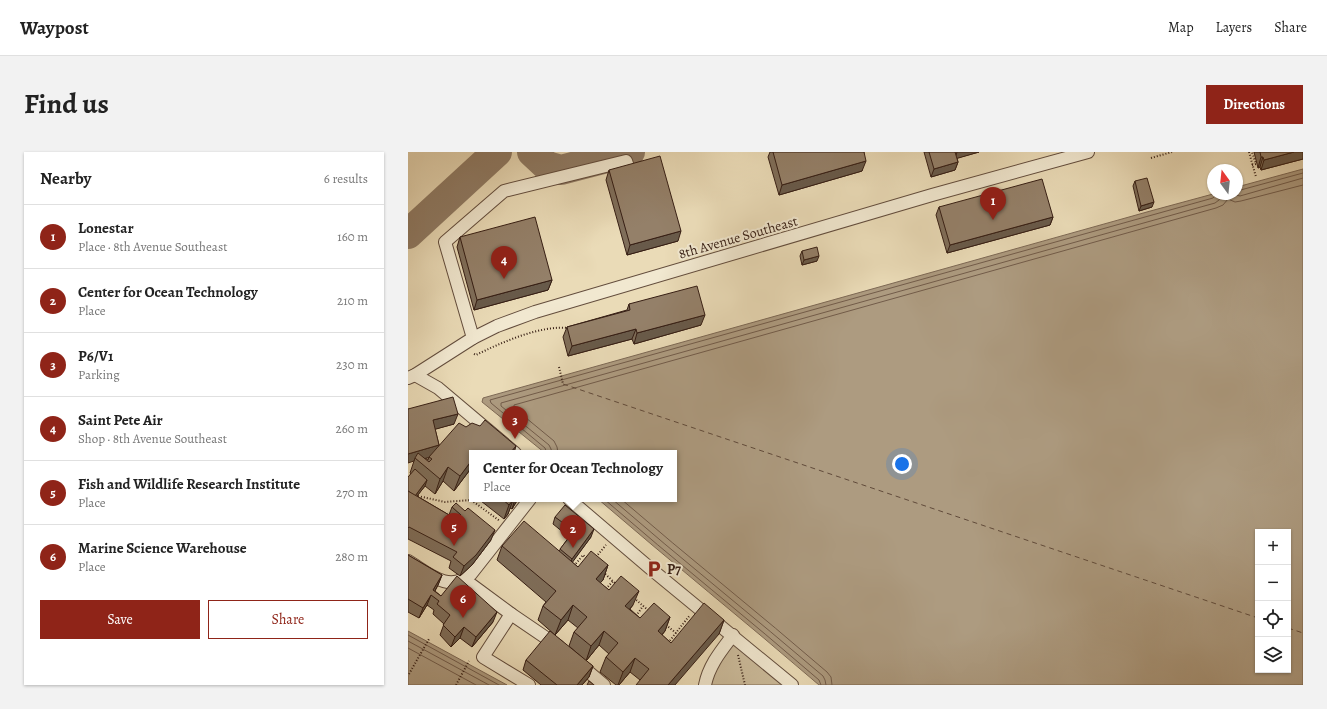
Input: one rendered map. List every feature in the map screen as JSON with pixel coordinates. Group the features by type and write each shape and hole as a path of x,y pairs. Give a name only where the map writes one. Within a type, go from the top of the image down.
{"street":[{"name":"8th Avenue Southeast","path":"411,377 473,338 497,326 535,312 932,195 1088,152"},
{"path":"473,338 445,242 504,191 626,161 630,173"},
{"path":"411,377 438,388 511,450"},
{"path":"408,561 435,579 457,583 465,580 528,502"},
{"path":"573,502 792,685"},
{"path":"465,580 511,614 552,641 604,685"},
{"path":"511,614 483,657 529,685"},
{"path":"705,685 710,668 733,635"}],"path":[{"path":"1151,158 1172,152"},
{"path":"1249,152 1256,177"},
{"path":"1252,152 1256,164 1252,165"},
{"path":"474,354 476,355 503,342 557,327 572,328"},
{"path":"558,367 563,384"},
{"path":"418,496 445,502 469,499"},
{"path":"476,502 500,521 511,523"},
{"path":"596,557 613,536"},
{"path":"574,566 583,555 591,562"},
{"path":"602,572 619,586"},
{"path":"605,590 613,581"},
{"path":"631,596 654,615"},
{"path":"634,619 643,606"},
{"path":"664,648 698,607"},
{"path":"665,624 676,633"},
{"path":"733,635 745,685"},
{"path":"409,674 429,639"},
{"path":"456,685 469,661"}],"shaded area":[{"path":"735,645 785,685 708,685 710,673 731,646"}],"water":[{"path":"1303,169 1303,685 819,685 602,502 677,502 677,450 541,450 482,402 483,398 1207,196 1207,200 1243,200 1243,185"},
{"path":"408,631 507,685 408,685"}],"building":[{"path":"773,152 864,152 866,161 782,185"},
{"path":"929,152 955,152 958,162 934,169"},
{"path":"1260,152 1294,152 1264,160 1263,157 1261,157"},
{"path":"660,156 681,231 630,245 609,170"},
{"path":"1147,178 1154,202 1141,206 1135,181"},
{"path":"1042,179 1053,217 950,245 939,207"},
{"path":"535,217 552,280 477,300 460,237"},
{"path":"817,247 819,256 804,260 802,251"},
{"path":"697,286 705,315 637,333 636,329 572,346 567,327 630,310 629,304"},
{"path":"453,397 458,414 433,420 439,445 408,454 408,409"},
{"path":"485,420 516,446 513,450 469,450 469,464 460,476 448,467 440,479 415,458 418,453 429,462 432,459 429,457 459,423 466,427 472,423 480,426"},
{"path":"415,469 427,480 415,496 408,491 408,477"},
{"path":"408,491 456,519 461,515 452,507 456,503 465,511 468,508 495,530 476,555 464,566 453,557 457,552 409,527 408,528"},
{"path":"565,505 594,529 572,559 560,549 574,531 555,517"},
{"path":"524,521 578,567 591,551 608,565 596,579 609,590 621,576 639,591 625,606 640,618 654,603 670,617 658,631 671,643 704,603 724,620 668,685 636,685 649,669 635,658 623,672 606,657 618,643 604,631 591,646 574,632 587,617 573,605 561,620 543,606 556,591 502,546"},
{"path":"408,555 442,575 433,590 441,596 457,576 497,612 476,637 464,627 455,637 443,625 450,615 437,604 439,601 431,595 423,608 408,599"},
{"path":"550,631 593,666 577,685 557,685 526,660"},
{"path":"589,681 594,685 587,685"}],"ferry route":[{"path":"563,384 1255,617"},
{"path":"1291,629 1303,633"}],"taxiway":[{"path":"408,234 497,152"},
{"path":"532,152 547,166 561,170 630,152"}],"place":[{"name":"Lonestar","path":"993,220"},
{"name":"Saint Pete Air","path":"504,279"},
{"name":"P6/V1","path":"515,439"},
{"name":"Fish and Wildlife Research Institute","path":"454,546"},
{"name":"Center for Ocean Technology","path":"573,548"},
{"name":"P7","path":"654,569"},
{"name":"Marine Science Warehouse","path":"463,618"}]}
